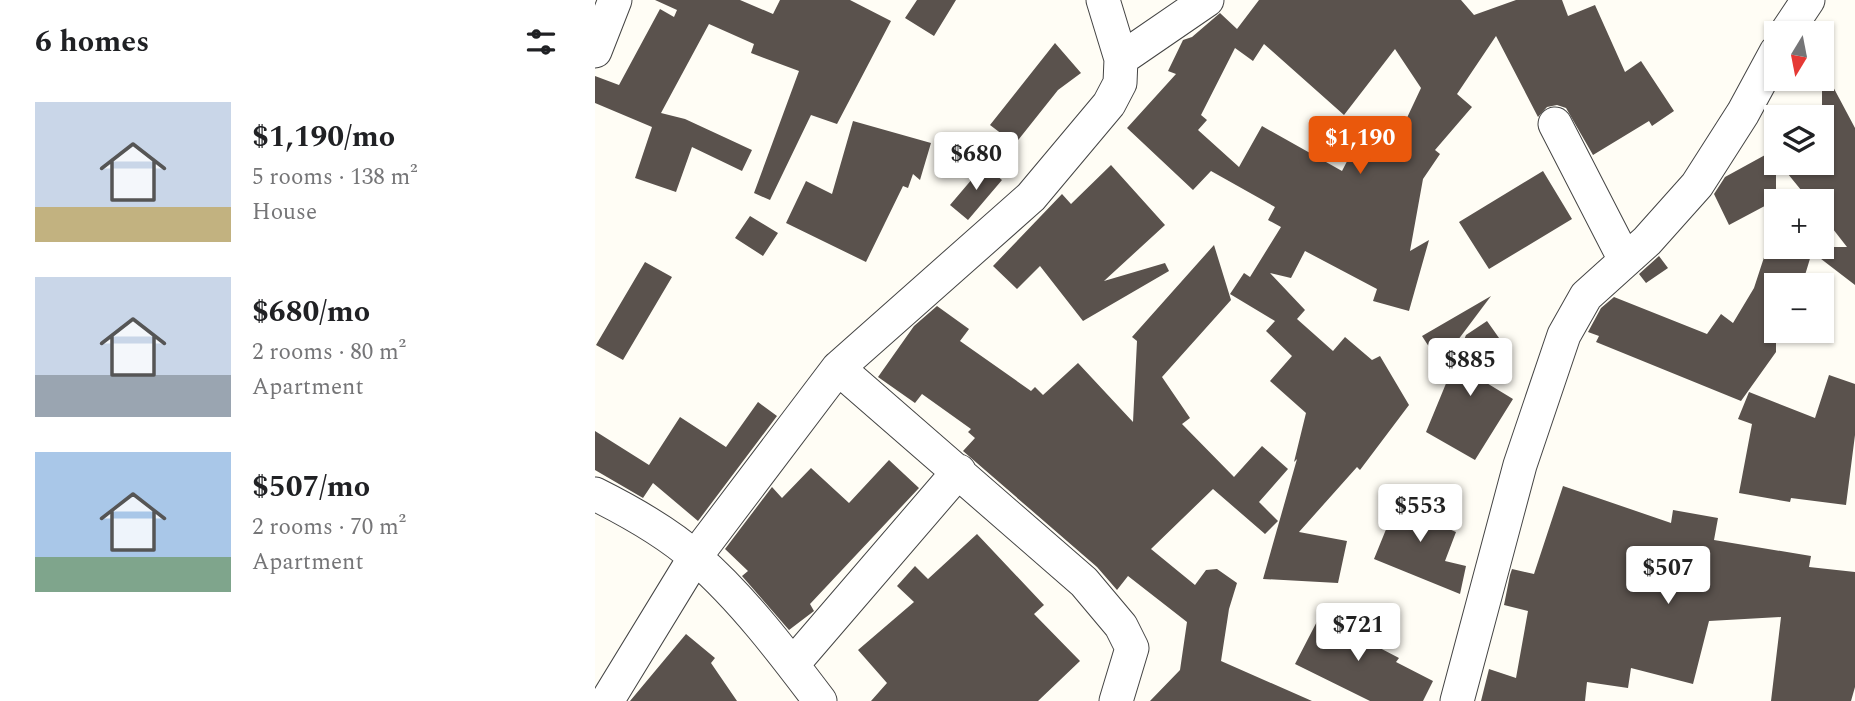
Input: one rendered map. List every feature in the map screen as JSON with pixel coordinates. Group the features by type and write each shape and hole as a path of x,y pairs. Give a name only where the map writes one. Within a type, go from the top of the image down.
{"street":[{"path":"595,51 615,0"},
{"path":"607,701 695,557 838,368 1031,198 1109,104 1120,83 1121,59 1103,0"},
{"path":"1121,59 1207,0"},
{"path":"1794,21 1808,0"},
{"path":"1457,701 1520,465 1564,335 1586,296 1672,215 1697,185 1744,113 1764,75"},
{"path":"1555,124 1625,260"},
{"path":"838,368 1084,582 1121,625 1132,648 1116,701"},
{"path":"793,664 959,471"},
{"path":"595,494 623,508 695,557 793,664 820,701"}],"building":[{"path":"655,0 740,0 773,14 780,0 850,0 891,21 837,124 811,115 770,200 754,193 799,71 751,53 754,44 709,24 661,113 685,119 752,150 742,171 692,147 676,192 635,178 652,127 595,103 595,76 619,85 660,9 674,17 677,10"},
{"path":"917,0 956,0 934,36 905,18"},
{"path":"1259,0 1461,0 1474,15 1516,0 1562,0 1568,16 1595,5 1625,72 1641,61 1674,111 1652,126 1649,121 1593,155 1566,108 1557,105 1547,107 1538,117 1496,36 1457,94 1472,107 1435,150 1440,154 1423,179 1410,251 1429,240 1409,311 1373,301 1377,289 1305,251 1291,278 1270,273 1305,310 1297,319 1333,351 1345,337 1372,360 1380,356 1409,405 1360,470 1357,467 1299,532 1347,541 1338,583 1263,579 1297,459 1294,462 1306,413 1270,381 1292,356 1266,331 1275,321 1230,294 1244,273 1250,277 1281,227 1268,220 1275,207 1211,171 1193,190 1127,128 1176,74 1168,71 1183,40 1192,37 1220,13 1237,29","holes":["1264,44 1344,115 1395,49 1421,88 1397,139 1367,123 1342,171 1262,126 1239,167 1198,130 1207,120 1201,115 1235,48 1253,61"]},
{"path":"1055,43 1081,73 1058,90 1015,144 990,125"},
{"path":"1834,89 1855,128 1855,285 1821,259 1834,259 1834,247 1847,247 1834,230 1834,189 1800,189 1789,175 1834,175 1834,105 1822,105 1822,91 1834,91"},
{"path":"853,121 931,143 920,180 913,174 908,188 903,186 866,262 786,223 806,181 832,194"},
{"path":"1764,156 1764,175 1776,175 1776,189 1764,189 1764,206 1729,225 1714,194 1725,177"},
{"path":"984,165 1002,180 968,220 950,205"},
{"path":"1111,165 1165,225 1104,281 1165,263 1169,271 1083,321 1040,266 1017,289 993,266 1062,194 1071,204"},
{"path":"1543,171 1572,219 1489,269 1459,222"},
{"path":"750,216 778,233 763,256 735,238"},
{"path":"1214,245 1231,300 1162,377 1190,418 1182,424 1234,477 1262,446 1288,469 1259,502 1278,521 1265,534 1213,489 1151,549 1195,585 1206,570 1217,569 1237,583 1229,609 1221,661 1312,701 1150,701 1180,670 1187,622 1128,576 1117,590 1097,567 963,451 975,438 968,432 971,429 922,394 915,403 878,377 914,326 937,306 969,329 960,341 1031,391 1035,387 1043,395 1078,363 1133,422 1137,341 1132,337"},
{"path":"1659,256 1668,268 1646,283 1639,274"},
{"path":"1764,257 1810,259 1806,273 1764,273 1764,343 1776,343 1776,352 1741,401 1596,342 1599,336 1588,332 1601,308 1614,297 1707,334 1721,314 1733,323 1754,288"},
{"path":"645,262 672,277 623,360 596,345"},
{"path":"1491,296 1440,364 1422,336"},
{"path":"1487,321 1504,345 1467,371 1513,399 1475,460 1426,432 1466,335"},
{"path":"1829,375 1855,384 1855,435 1846,505 1791,498 1790,502 1739,493 1752,424 1738,419 1749,392 1815,418"},
{"path":"758,402 777,416 698,521 653,483 643,498 595,470 595,431 649,465 680,417 726,447"},
{"path":"889,460 919,488 810,604 814,611 789,630 742,576 748,571 725,549 772,487 782,498 811,468 849,503"},
{"path":"1563,486 1671,523 1673,510 1718,518 1714,540 1811,556 1809,567 1855,572 1855,687 1851,701 1771,701 1781,617 1709,621 1693,684 1631,668 1628,688 1587,682 1585,701 1481,701 1489,669 1516,678 1528,611 1504,605 1510,575 1512,569 1534,574"},
{"path":"1402,490 1440,506 1433,522 1456,532 1445,561 1466,566 1460,594 1374,559"},
{"path":"977,534 1044,605 1034,614 1080,661 1038,701 871,701 887,683 858,650 914,602 897,586 915,566 928,579"},
{"path":"1325,606 1360,624 1355,635 1399,658 1396,662 1433,681 1423,701 1370,701 1295,664"},
{"path":"686,634 715,658 711,663 737,701 630,701"}]}
